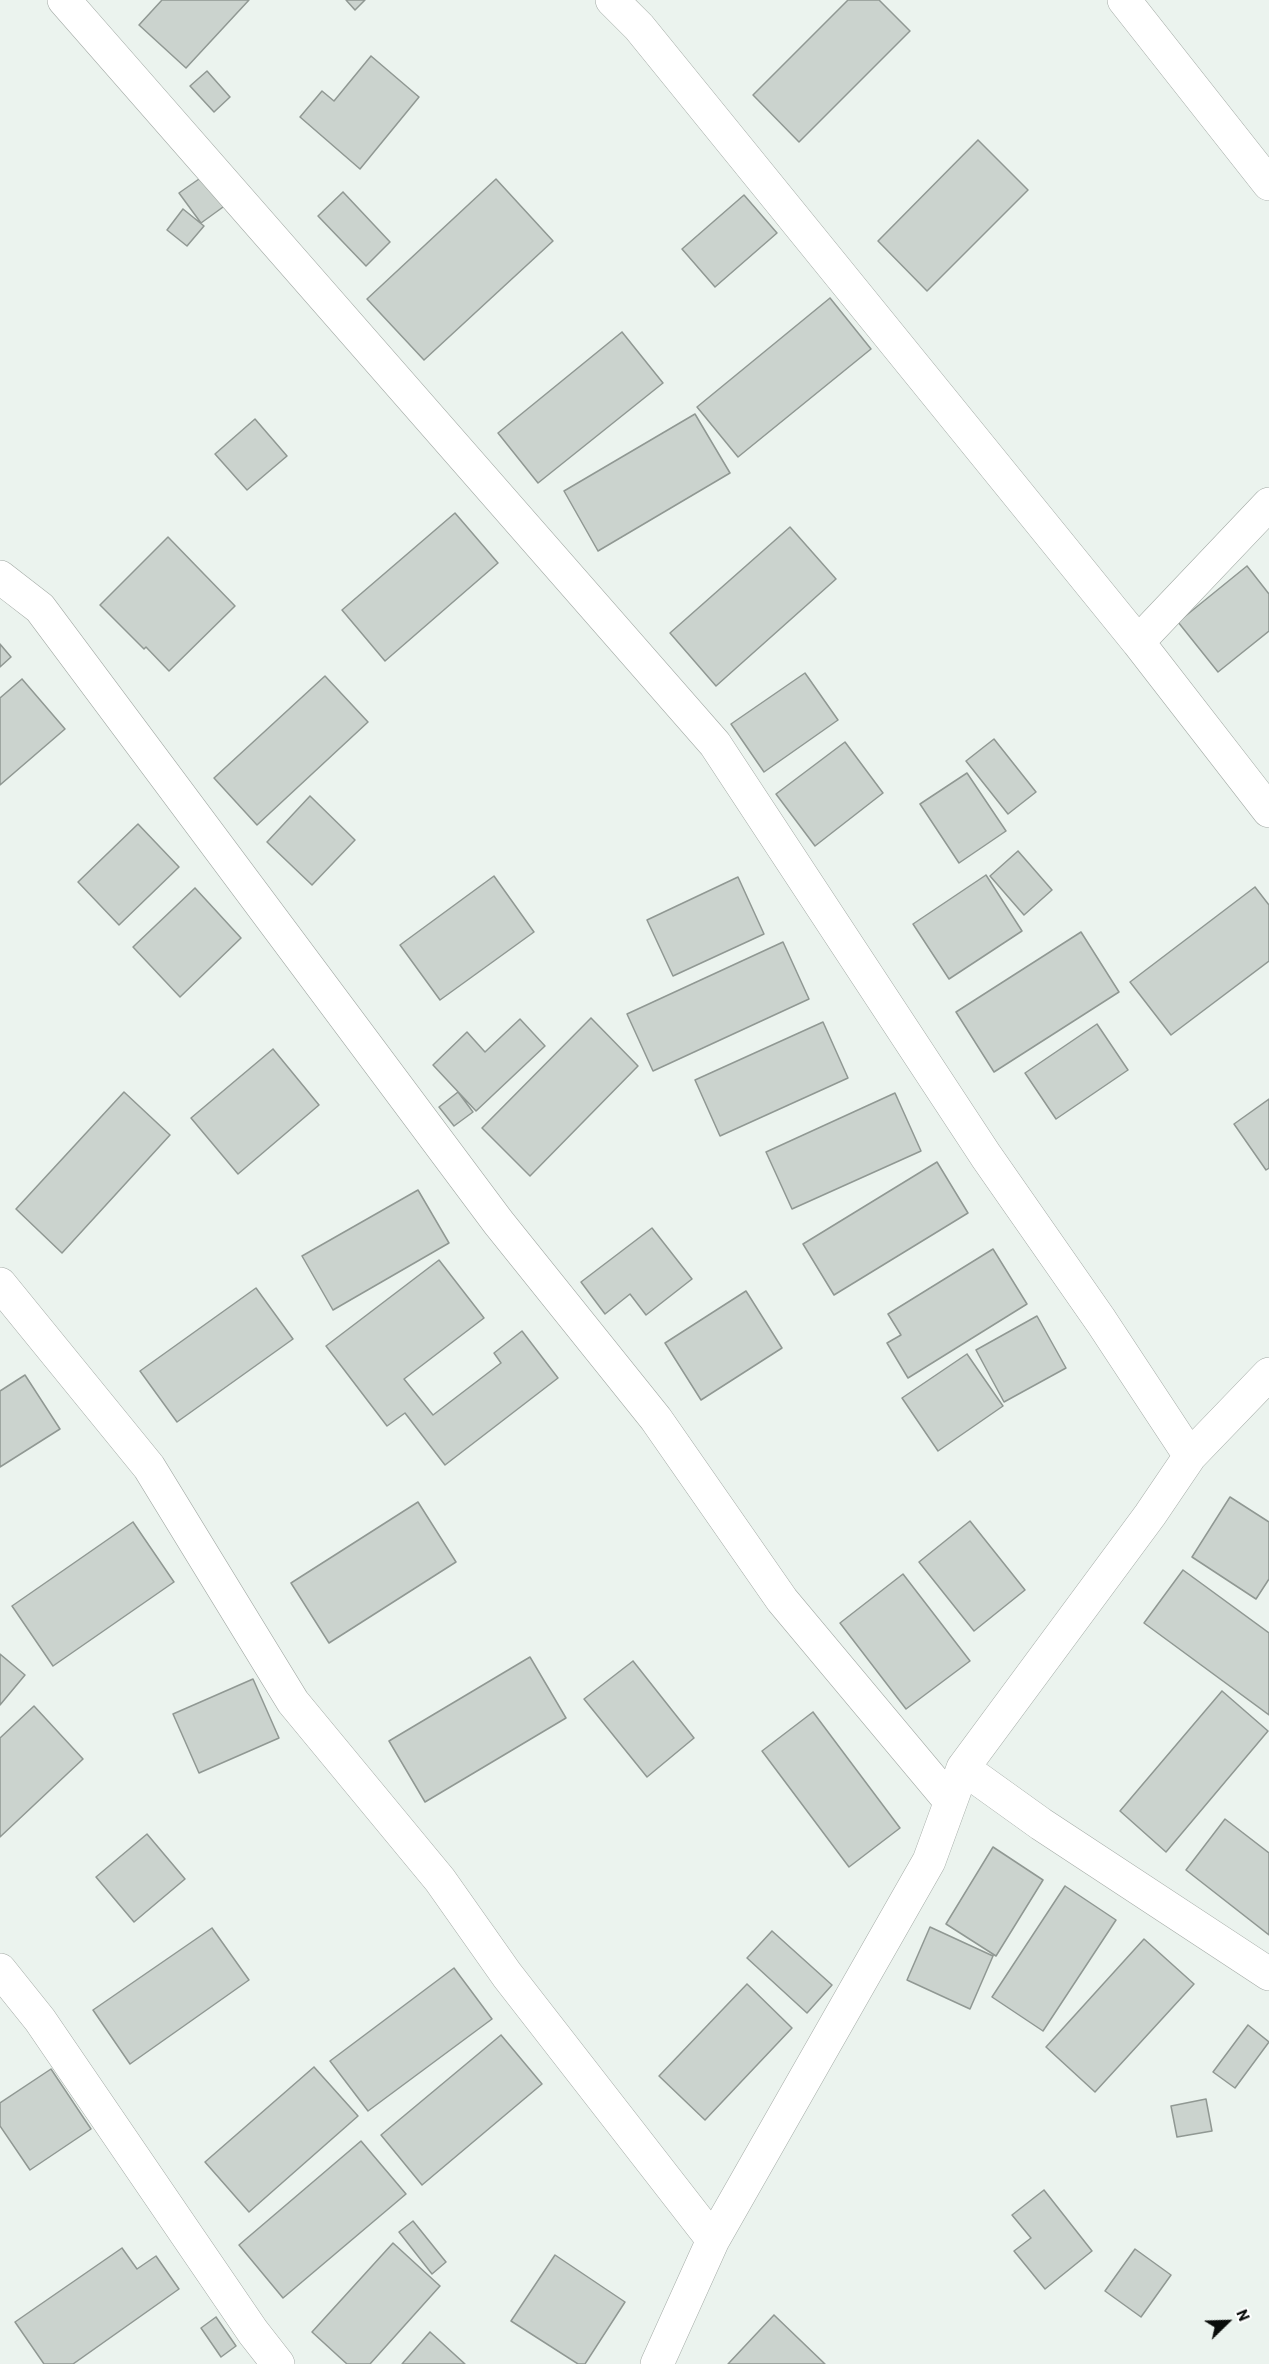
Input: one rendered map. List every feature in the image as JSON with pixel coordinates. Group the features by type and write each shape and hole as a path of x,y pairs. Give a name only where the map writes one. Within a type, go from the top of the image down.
{"street":[{"path":"64,0 715,744 986,1156 1101,1321 1190,1456"},
{"path":"612,0 639,27 1137,642 1269,811"},
{"path":"1124,0 1269,184"},
{"path":"1137,642 1269,504"},
{"path":"0,578 40,608 491,1212 656,1419 782,1600 950,1801"},
{"path":"0,1284 149,1467 293,1702 440,1880 527,2002 713,2240"},
{"path":"657,2364 713,2240 929,1861 963,1768 1150,1515 1190,1456 1269,1374"},
{"path":"963,1768 1041,1824 1269,1974"},
{"path":"0,1970 40,2020 253,2332 278,2364"}],"building":[{"path":"162,0 249,0 186,68 139,25"},
{"path":"346,0 365,0 355,10"},
{"path":"848,0 879,0 910,31 799,142 753,95"},
{"path":"371,56 419,97 360,169 300,117 322,91 334,101"},
{"path":"207,71 230,97 214,112 190,86"},
{"path":"978,140 1028,190 927,291 878,241"},
{"path":"209,172 230,202 201,223 179,193"},
{"path":"496,179 553,241 424,360 367,299"},
{"path":"343,192 390,242 366,266 318,216"},
{"path":"744,195 777,233 715,287 682,249"},
{"path":"183,209 204,226 187,246 167,230"},
{"path":"830,298 871,349 738,457 697,407"},
{"path":"622,332 663,383 538,483 498,433"},
{"path":"695,414 730,473 598,551 564,491"},
{"path":"255,419 287,456 247,490 215,454"},
{"path":"455,513 498,563 385,661 342,610"},
{"path":"790,527 836,579 716,686 670,633"},
{"path":"168,537 235,606 169,671 100,605"},
{"path":"1247,566 1269,594 1269,631 1218,672 1178,622"},
{"path":"0,644 11,657 0,667"},
{"path":"805,673 838,720 764,772 731,724"},
{"path":"325,676 368,722 257,825 214,778"},
{"path":"22,679 65,729 0,785 0,698"},
{"path":"994,739 1036,792 1008,814 966,761"},
{"path":"845,742 883,793 815,846 776,794"},
{"path":"967,773 1006,831 959,863 920,804"},
{"path":"310,796 355,840 312,885 267,842"},
{"path":"138,824 179,867 119,925 78,882"},
{"path":"1018,851 1052,890 1024,915 990,876"},
{"path":"986,875 1022,931 949,979 913,924"},
{"path":"494,876 534,932 440,1000 400,945"},
{"path":"738,877 764,934 673,976 647,920"},
{"path":"1255,887 1269,905 1269,961 1171,1035 1130,982"},
{"path":"195,888 241,938 180,997 133,947"},
{"path":"1081,932 1119,992 994,1072 956,1012"},
{"path":"783,942 809,999 653,1071 627,1014"},
{"path":"591,1018 638,1066 530,1176 482,1128"},
{"path":"520,1019 545,1046 476,1111 433,1065 467,1032 485,1052"},
{"path":"823,1022 848,1078 720,1136 695,1080"},
{"path":"1097,1024 1128,1070 1056,1119 1025,1073"},
{"path":"273,1049 319,1105 238,1174 191,1118"},
{"path":"124,1092 170,1135 62,1253 16,1209"},
{"path":"458,1092 473,1112 454,1126 439,1107"},
{"path":"895,1093 921,1151 792,1209 766,1152"},
{"path":"1269,1099 1269,1168 1266,1170 1234,1124"},
{"path":"937,1162 968,1213 834,1295 803,1244"},
{"path":"418,1190 449,1243 333,1310 302,1256"},
{"path":"652,1228 692,1279 646,1315 630,1294 605,1314 581,1282"},
{"path":"993,1249 1027,1304 908,1378 887,1343 901,1335 888,1314"},
{"path":"439,1260 484,1318 404,1379 433,1415 501,1363 494,1353 522,1331 558,1378 445,1465 405,1413 387,1426 326,1346"},
{"path":"256,1288 293,1339 177,1422 140,1371"},
{"path":"746,1291 782,1348 701,1400 665,1343"},
{"path":"1037,1316 1066,1368 1004,1402 976,1350"},
{"path":"967,1354 1003,1406 938,1451 902,1398"},
{"path":"25,1375 60,1429 0,1467 0,1391"},
{"path":"1230,1497 1269,1522 1269,1579 1256,1599 1192,1557"},
{"path":"418,1502 456,1562 329,1643 291,1583"},
{"path":"970,1521 1025,1590 974,1631 919,1562"},
{"path":"133,1522 174,1582 53,1666 12,1606"},
{"path":"1183,1570 1269,1633 1269,1715 1144,1623"},
{"path":"903,1574 970,1661 906,1709 840,1623"},
{"path":"0,1654 25,1675 0,1705"},
{"path":"530,1657 566,1718 425,1802 389,1741"},
{"path":"633,1661 694,1738 647,1777 584,1699"},
{"path":"253,1679 279,1738 199,1773 173,1714"},
{"path":"1222,1691 1268,1731 1166,1852 1120,1811"},
{"path":"34,1706 83,1759 0,1837 0,1738"},
{"path":"813,1712 900,1828 849,1867 762,1751"},
{"path":"1225,1819 1269,1853 1269,1935 1186,1870"},
{"path":"147,1834 185,1879 134,1922 96,1877"},
{"path":"993,1847 1043,1880 996,1956 946,1924"},
{"path":"1065,1886 1116,1920 1043,2031 992,1997"},
{"path":"930,1927 993,1956 970,2009 907,1980"},
{"path":"212,1928 249,1980 130,2064 93,2010"},
{"path":"772,1931 832,1985 807,2013 747,1958"},
{"path":"1144,1939 1194,1984 1095,2092 1046,2047"},
{"path":"454,1968 492,2019 368,2111 330,2061"},
{"path":"747,1984 792,2028 705,2120 659,2076"},
{"path":"1248,2025 1269,2042 1235,2088 1213,2072"},
{"path":"501,2035 542,2084 422,2185 381,2135"},
{"path":"314,2067 358,2116 249,2212 205,2162"},
{"path":"51,2069 91,2129 30,2170 0,2126 0,2103"},
{"path":"1206,2099 1212,2131 1177,2137 1171,2106"},
{"path":"361,2141 406,2194 283,2298 239,2245"},
{"path":"1044,2190 1092,2251 1045,2289 1014,2251 1031,2238 1012,2215"},
{"path":"413,2221 446,2262 432,2274 399,2232"},
{"path":"393,2243 440,2286 370,2364 347,2364 312,2332"},
{"path":"122,2248 137,2269 156,2256 179,2289 73,2364 44,2364 15,2322"},
{"path":"1135,2249 1171,2275 1141,2317 1105,2291"},
{"path":"555,2255 625,2302 585,2364 578,2364 511,2321"},
{"path":"774,2315 825,2364 728,2364"},
{"path":"216,2317 236,2346 221,2357 201,2328"},
{"path":"430,2332 465,2364 402,2364"}]}
